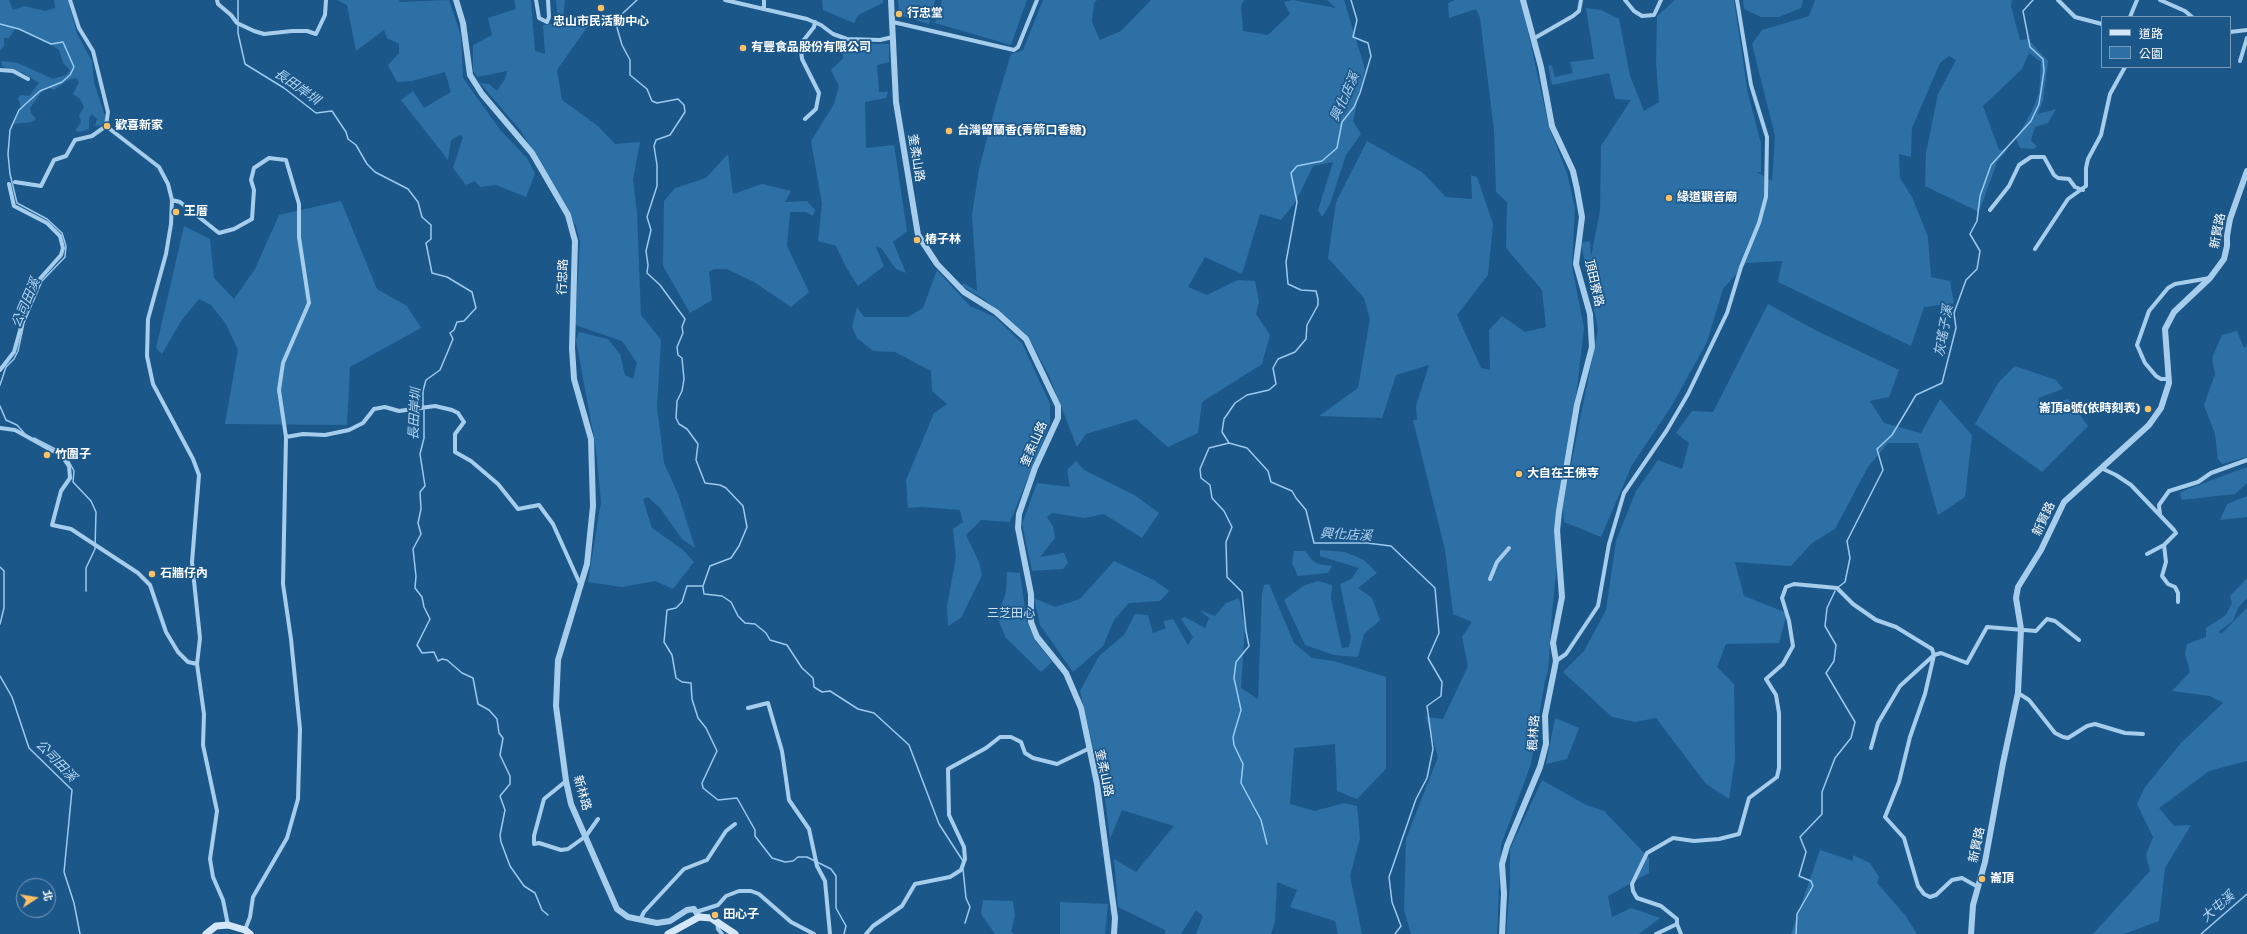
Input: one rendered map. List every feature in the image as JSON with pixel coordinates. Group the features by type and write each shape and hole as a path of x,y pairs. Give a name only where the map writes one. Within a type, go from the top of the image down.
{"main road":[{"path":"668,934 698,914 717,921 735,934"},
{"path":"206,934 216,926 228,925 247,932"}],"street":[{"path":"15,182 41,186 54,160 66,156 74,140 92,136 106,126 108,112 93,51 79,28 70,0"},
{"path":"217,0 218,4 231,15 237,23 254,31 264,34 292,31 316,34 325,15 326,0"},
{"name":"行忠路","path":"456,0 463,23 470,74 482,94 532,153 568,215 575,240 575,288 572,318 574,379 591,439 593,471 593,506 587,564 581,585"},
{"path":"536,0 539,18 547,22 549,17 548,0"},
{"path":"725,0 764,8 814,22 833,34 847,39 880,40 893,37"},
{"path":"764,0 764,8"},
{"name":"奎柔山路","path":"891,0 896,102 918,235 937,264 964,292 996,312 1026,339 1058,406 1058,418 1035,468 1020,514 1018,528 1031,594 1031,622 1038,637 1066,672 1081,708 1104,834 1115,918 1114,934"},
{"path":"893,22 1014,50 1018,47 1036,0"},
{"name":"頂田寮路","path":"1523,0 1541,67 1552,126 1573,171 1577,189 1582,217 1576,264 1590,314 1593,333 1592,347 1577,405 1559,511 1556,530 1558,552"},
{"path":"1533,39 1573,16 1579,11 1581,0"},
{"path":"1625,0 1634,11 1642,16 1654,14 1661,0"},
{"path":"1556,661 1566,654 1598,606 1609,544 1624,493 1667,430 1688,394 1727,313 1759,223 1766,197 1767,137 1751,85 1736,0"},
{"path":"2058,0 2075,17 2101,24"},
{"path":"2130,16 2137,0"},
{"path":"2160,0 2169,6 2185,11 2191,16"},
{"path":"805,119 816,109 819,93 802,59 801,50 803,41 814,27 814,22"},
{"path":"2231,32 2247,30"},
{"path":"2240,60 2247,38"},
{"path":"2035,249 2068,199 2083,190 2086,186 2086,168 2088,159 2101,135 2106,106 2125,68"},
{"path":"0,70 13,71 28,79"},
{"path":"106,126 159,166 168,184 172,200 171,224 166,254 148,319 147,356 153,384 193,459 199,475 192,562 200,638 197,664 204,714 203,745 217,812 210,859 213,877 223,900 228,925"},
{"path":"1990,210 2009,186 2019,165 2031,157 2044,157 2054,175 2058,178 2069,179 2075,188 2083,190"},
{"path":"172,200 180,202 219,233 234,229 252,219 254,190 251,180 254,168 269,158 286,160 299,204 299,237 309,303 283,363 279,390 286,437 282,584 291,639 300,729 298,799 287,838 253,897 247,932"},
{"name":"新賢路","path":"1971,934 1973,905 2018,693 2021,629 2016,598 2018,587 2041,550 2064,502 2149,426 2165,398 2169,379 2164,337 2167,324 2174,312 2210,278 2224,259 2228,246 2226,236 2230,219 2247,171"},
{"path":"0,370 14,352 26,309 38,281 61,255 63,248 60,236 47,223 14,206 9,184"},
{"path":"2169,379 2161,379 2156,376 2145,363 2136,345 2149,311 2168,288 2175,284 2210,278"},
{"path":"286,437 303,434 325,435 349,430 362,423 374,409 385,407 399,411 435,406 458,413 464,422 455,434 455,452 471,461 498,484 518,509 539,505 553,524 581,585"},
{"path":"0,423 0,428 16,430 62,456 69,466 70,478 61,491 52,525 71,529 138,573 150,585 166,632 178,652 188,662 197,664"},
{"path":"2160,515 2159,505 2169,491 2198,482 2210,473 2247,460"},
{"path":"2101,468 2116,474 2131,485 2167,521 2176,533 2164,545 2147,554"},
{"path":"2164,545 2166,562 2162,576 2168,584 2175,587 2178,593 2178,602"},
{"path":"1490,579 1497,562 1509,548"},
{"name":"楓林路","path":"1502,934 1504,894 1502,864 1507,846 1525,806 1544,755 1547,731 1545,716 1556,661 1553,643 1562,597 1558,552"},
{"path":"1681,934 1677,919 1661,906 1637,898 1632,884 1647,853 1673,838 1694,841 1719,839 1739,834 1749,798 1777,777 1779,768 1778,713 1776,695 1766,679 1783,664 1793,646 1790,622 1782,598 1786,586 1794,584 1837,588 1853,604 1876,620 1896,627 1932,649 1934,655 1925,694 1910,737 1899,782 1885,817 1904,838 1918,886 1924,894 1930,897 1936,895 1952,880 1962,878 1978,887"},
{"name":"新林路","path":"581,585 558,660 556,706 566,781 571,804 617,909 628,917 656,923 670,921 687,910 694,909 698,914"},
{"path":"1872,748 1878,723 1900,686 1934,655 1941,653 1966,662 1987,627 2036,631 2043,621 2050,620 2079,640"},
{"path":"2018,693 2029,700 2055,733 2063,738 2068,738 2086,726 2095,724 2125,733 2143,734"},
{"path":"748,708 768,703 782,751 789,800 809,829 817,866 825,880 830,934"},
{"path":"866,934 873,926 902,906 915,884 950,877 961,870 965,859 964,847 949,815 948,769 986,748 1000,737 1010,737 1021,742 1025,753 1033,758 1057,764 1088,749"},
{"path":"566,781 544,798 534,836 534,844 540,843 561,850 568,849 586,836 598,819"},
{"path":"640,920 644,912 684,869 707,860 726,831 735,824"},
{"path":"698,914 718,905 726,896 739,891 751,891 759,894 791,922 814,934"},
{"path":"717,921 718,929 722,934"},
{"path":"1656,934 1678,924"}],"green space":[{"path":"0,0 9,0 13,10 24,6 45,11 55,8 54,0 68,0 77,34 92,61 94,83 106,122 102,125 95,126 97,119 92,114 89,118 89,129 80,132 75,131 81,122 79,115 84,107 80,99 73,94 79,82 76,78 68,80 54,90 47,87 43,90 30,108 31,113 36,119 31,122 13,124 21,108 18,98 21,95 29,96 39,83 22,72 10,71 2,66 2,61 18,63 53,79 66,75 70,70 63,63 59,50 43,39 18,29 15,29 9,38 4,38 4,46 0,51"},
{"path":"337,0 399,0 400,2 449,0 461,36 463,78 501,131 527,158 535,174 526,197 496,185 480,187 475,181 466,185 453,168 463,137 460,135 451,140 448,160 401,100 413,91 424,108 451,92 445,72 412,81 397,82 388,65 399,53 399,44 387,38 384,30 356,51 347,5"},
{"path":"514,0 531,0 535,51 545,54 543,25 558,23 556,0 565,0 562,28 575,18 601,15 601,19 581,23 588,26 557,70 562,100 598,126 615,144 640,142 633,180 637,213 641,315 661,340 657,407 664,463 678,494 695,548 682,539 660,508 648,497 643,499 652,528 683,550 694,562 673,589 655,581 622,587 588,582 601,502 596,449 576,340 579,332 608,339 620,354 625,375 633,379 637,363 622,341 575,325 580,242 576,226 521,131 480,83 489,84 497,91 505,79 507,71 477,77 473,71 473,45 492,35 488,18 516,9"},
{"path":"822,0 883,0 883,3 858,15 854,23 823,10"},
{"path":"898,0 935,0 929,24 899,15"},
{"path":"942,0 1027,0 1011,45 935,23"},
{"path":"1043,0 1097,0 1094,3 1092,22 1100,40 1121,31 1151,0 1244,0 1241,6 1243,31 1268,35 1290,14 1284,2 1293,0 1336,8 1327,0 1344,0 1365,69 1353,121 1361,134 1346,155 1330,204 1322,217 1318,210 1333,162 1313,166 1296,201 1281,220 1260,214 1242,274 1205,257 1188,287 1207,295 1238,280 1255,281 1259,302 1256,314 1270,335 1262,364 1202,402 1198,433 1168,447 1136,419 1086,434 1077,447 1049,376 1029,338 984,299 962,286 963,283 977,291 972,215 979,169 996,104 1011,54 1023,50"},
{"path":"1455,0 1521,0 1549,127 1567,173 1575,208 1572,266 1584,328 1564,499 1598,330 1581,243 1590,241 1591,257 1600,211 1601,146 1631,100 1615,99 1609,73 1552,85 1548,65 1552,66 1555,77 1573,73 1570,62 1594,59 1586,8 1601,10 1619,19 1630,76 1644,111 1659,102 1656,61 1657,16 1675,0 1734,0 1748,94 1761,143 1761,172 1757,172 1772,181 1775,136 1752,44 1762,30 1809,16 1815,0 2012,0 2011,6 2020,40 2028,39 2048,61 2043,101 2038,114 2056,109 2048,123 2035,127 2031,140 2037,147 2033,149 2020,148 2016,139 2032,111 2039,93 2041,62 2029,53 2022,69 1983,106 1999,150 2008,149 1997,162 1979,212 1925,186 1926,153 1938,94 1956,60 1949,56 1940,63 1912,128 1911,157 1899,154 1900,178 1912,197 1928,237 1931,277 1950,281 1954,303 1924,307 1911,346 1778,282 1782,261 1746,263 1723,289 1707,342 1671,407 1632,465 1601,537 1564,522 1563,509 1552,612 1548,672 1545,680 1531,764 1501,845 1497,934 1411,934 1404,910 1406,839 1438,757 1426,717 1443,719 1468,666 1462,637 1472,622 1453,614 1445,550 1413,420 1417,420 1416,406 1429,365 1396,375 1382,418 1319,416 1358,388 1370,319 1364,298 1328,258 1336,202 1367,141 1422,172 1446,197 1472,199 1471,175 1477,177 1493,224 1488,275 1457,315 1481,368 1490,370 1489,330 1502,316 1525,332 1546,327 1542,290 1506,248 1507,202 1496,192 1494,130 1480,18 1476,9 1449,18 1448,3"},
{"path":"1743,0 1803,0 1801,8 1779,17 1761,17 1744,9"},
{"path":"842,44 889,44 889,62 877,65 879,92 888,92 886,98 865,102 866,148 894,145 907,231 893,242 906,273 896,269 881,248 876,247 884,266 858,286 846,267 836,246 818,241 822,204 811,141 834,104 839,86 831,70 843,58"},
{"path":"728,154 733,194 762,184 791,191 785,202 807,201 815,210 813,216 806,212 790,212 787,246 809,292 791,307 754,282 727,269 714,269 709,272 712,300 690,313 663,266 664,201 675,188 706,178"},
{"path":"341,201 377,289 407,306 421,328 350,367 347,425 225,424 238,350 226,324 211,305 199,299 181,321 162,354 156,348 184,226 210,239 214,278 234,299 255,269 279,215"},
{"path":"937,270 970,306 995,317 1022,343 1050,404 1050,424 1010,522 981,520 966,535 979,562 982,575 961,618 948,626 947,606 956,557 953,529 963,522 960,510 922,507 908,508 906,480 934,413 947,404 932,391 931,371 895,352 873,351 857,338 852,327 857,307 864,317 908,317 923,308"},
{"path":"1768,304 1817,331 1899,370 1889,397 1870,401 1884,423 1921,433 1940,399 1972,435 1965,497 1938,515 1918,443 1888,443 1868,467 1835,529 1812,543 1791,566 1735,562 1744,596 1787,613 1779,643 1726,644 1717,667 1734,684 1735,759 1729,799 1706,784 1656,718 1635,722 1612,717 1563,672 1584,651 1606,610 1616,541 1636,491 1658,460 1682,469 1689,443 1676,433 1692,411 1713,412"},
{"path":"2237,331 2244,348 2247,346 2247,457 2222,464 2218,459 2215,434 2204,405 2215,374 2212,358 2222,335"},
{"path":"2015,366 2056,380 2063,389 2038,398 2041,407 2068,399 2088,426 2042,472 1975,424 1998,383"},
{"path":"1076,461 1084,470 1136,496 1159,513 1142,538 1104,514 1085,518 1052,513 1047,517 1053,526 1055,538 1040,557 1064,553 1068,563 1063,569 1032,571 1022,524 1037,483 1070,487 1067,470"},
{"path":"2247,467 2247,483 2235,494 2182,500 2180,492"},
{"path":"2247,496 2247,517 2220,520 2227,504"},
{"path":"1320,550 1345,552 1364,560 1377,573 1358,588 1372,598 1380,620 1364,634 1358,657 1334,655 1305,645 1284,600 1303,586 1318,581 1332,585 1331,599 1342,648 1349,647 1351,637 1340,584 1351,579 1359,568 1320,556"},
{"path":"1294,551 1305,551 1312,560 1318,564 1332,566 1328,573 1298,576 1292,563"},
{"path":"1114,561 1154,580 1169,591 1160,601 1129,603 1114,620 1103,646 1073,672 1040,625 1034,598 1055,607 1080,599"},
{"name":"三芝田心","path":"1007,572 1020,573 1027,622 1035,640 1052,662 1041,672 1006,638 995,612 1002,604 1006,592"},
{"path":"2247,578 2247,598 2238,608 2233,621 2218,632 2222,633 2247,608 2247,761 2209,771 2159,808 2174,826 2191,825 2165,868 2159,921 2124,934 2093,934 2150,871 2146,855 2153,837 2137,804 2145,787 2180,744 2223,703 2210,696 2172,691 2190,672 2185,654 2187,644 2206,637 2206,628 2226,615 2232,603 2230,596"},
{"path":"1269,584 1294,643 1312,658 1334,661 1386,677 1386,769 1357,799 1337,791 1335,744 1294,748 1290,804 1315,811 1344,803 1357,806 1360,838 1350,876 1362,934 1338,934 1335,921 1290,907 1297,890 1277,882 1275,922 1271,934 1196,934 1203,916 1196,910 1181,934 1165,934 1165,930 1118,907 1114,859 1136,872 1174,826 1122,810 1110,839 1105,799 1080,691 1099,656 1124,635 1135,614 1148,615 1153,633 1166,628 1163,621 1173,619 1188,645 1193,637 1181,619 1185,617 1205,628 1209,618 1199,610 1215,616 1226,603 1239,598 1245,626 1241,688 1258,699 1262,594 1264,585"},
{"path":"1555,718 1579,728 1567,759 1546,764"},
{"path":"1542,780 1586,805 1604,811 1649,858 1649,873 1608,896 1612,917 1631,908 1660,918 1639,934 1506,934 1510,886 1510,849"},
{"path":"1820,850 1853,861 1853,855 1870,863 1879,877 1877,883 1905,915 1917,934 1791,934"},
{"path":"983,900 1013,901 1015,916 1011,931 1014,934 995,934 981,914"},
{"path":"1060,902 1108,904 1105,934 1060,934"}],"waterway":[{"name":"長田岸圳","path":"238,0 238,33 245,64 284,88 316,113 332,111 346,132 348,139 356,145 367,164 375,172 408,189 418,202 422,217 431,225 431,239 426,243 432,273 447,277 472,292 476,308 464,321 457,322 454,330 450,333 453,339 440,370 426,380 423,391 423,406"},
{"path":"637,0 622,14 616,24 622,45 630,60 630,75 647,89 652,101 657,103 678,99 684,105 685,112 670,135 656,140 654,146 657,165 657,186 647,217 651,230 646,251 648,265 647,273 660,285 685,319 682,327 683,333 677,347 678,355 682,358 684,379 682,391 677,401 676,418 679,424 687,429 698,444 696,460 705,483 720,485 726,488 743,506 747,527 739,546 731,558 710,566 703,586 687,586 682,602 676,608 667,610 664,642 672,655 676,678 682,682 691,683 692,699 698,718 706,728 717,751 702,783 703,788 718,800 737,798 755,830 755,836 772,858 785,862 793,861 798,857 807,857 831,869 836,876 836,908 846,926 844,934"},
{"name":"興化店溪","path":"1351,0 1357,20 1353,37 1368,43 1371,56 1360,93 1354,107 1342,122 1337,148 1322,161 1297,166 1291,173 1297,202 1286,262 1288,284 1301,290 1316,291 1318,305 1307,325 1306,339 1295,352 1278,359 1273,368 1276,384 1269,390 1247,395 1235,403 1224,419 1222,432 1229,443 1247,448 1268,471 1271,482 1292,491 1306,510 1314,543 1367,543 1391,546 1435,588 1439,633 1428,658 1442,682 1441,696 1427,706 1433,749 1427,778 1416,799 1389,877 1392,902 1401,926 1395,934"},
{"name":"灰瑤子溪","path":"1837,588 1845,582 1850,558 1847,541 1883,470 1877,449 1892,435 1916,395 1942,383 1956,328 1954,313 1966,280 1977,269 1980,251 1970,234 1977,221 1980,196 1991,165 2031,121 2039,104 2044,71 2043,59 2030,47 2023,11 2033,0"},
{"name":"公司田溪","path":"0,24 19,29 51,44 63,42 74,67 70,75 62,82 40,91 19,110 10,130 8,154 10,174 17,203 47,219 62,233 66,246 65,257 42,281 24,323 18,351 14,359 6,367 0,385"},
{"name":"公司田溪","path":"0,406 6,420 17,425 25,434"},
{"name":"長田岸圳","path":"424,410 424,438 420,454 425,486 420,492 421,509 418,523 421,534 413,549 416,576 415,588 422,597 424,607 430,619 417,645 422,653 434,652 438,661 442,659 447,660 462,673 473,678 478,704 489,710 497,719 499,733 503,738 500,755 510,776 510,784 500,796 505,810 500,835 501,842 510,866 524,886 535,893 542,910 548,915"},
{"name":"公司田溪","path":"34,438 65,454 74,471 73,482 91,501 96,512 95,549 86,568 86,591"},
{"path":"1229,443 1209,448 1200,469 1201,478 1210,485 1212,498 1224,511 1232,527 1226,542 1227,577 1242,592 1249,646 1236,662 1234,678 1241,710 1233,737 1234,745 1243,764 1241,783 1261,820 1267,844"},
{"name":"公司田溪","path":"0,567 4,571 4,608 0,624"},
{"path":"703,587 704,594 722,596 731,602 738,616 745,623 755,624 766,633 770,640 787,645 802,668 813,678 814,687 822,692 830,691 858,709 874,713 909,745 939,824 963,861"},
{"name":"灰瑤子溪","path":"1796,934 1797,914 1813,886 1811,881 1799,876 1806,852 1800,837 1822,814 1822,792 1835,758 1851,738 1855,722 1826,673 1834,661 1836,645 1825,626 1827,608 1835,591"},
{"name":"公司田溪","path":"0,676 12,697 29,748 72,790 64,872 74,903 80,934"},
{"path":"963,869 966,898 970,907 965,923"},
{"name":"大屯溪","path":"2201,934 2247,894"}],"place":[{"name":"忠山市民活動中心","path":"601,8"},
{"name":"行忠堂","path":"899,14"},
{"name":"有豐食品股份有限公司","path":"743,48"},
{"name":"歡喜新家","path":"107,126"},
{"name":"台灣留蘭香(青箭口香糖)","path":"949,131"},
{"name":"緣道觀音廟","path":"1669,198"},
{"name":"王厝","path":"176,212"},
{"name":"樁子林","path":"917,240"},
{"name":"崙頂8號(依時刻表)","path":"2148,409"},
{"name":"竹圍子","path":"47,455"},
{"name":"大自在王佛寺","path":"1519,474"},
{"name":"石牆仔內","path":"152,574"},
{"name":"崙頂","path":"1982,879"},
{"name":"田心子","path":"715,915"}]}
